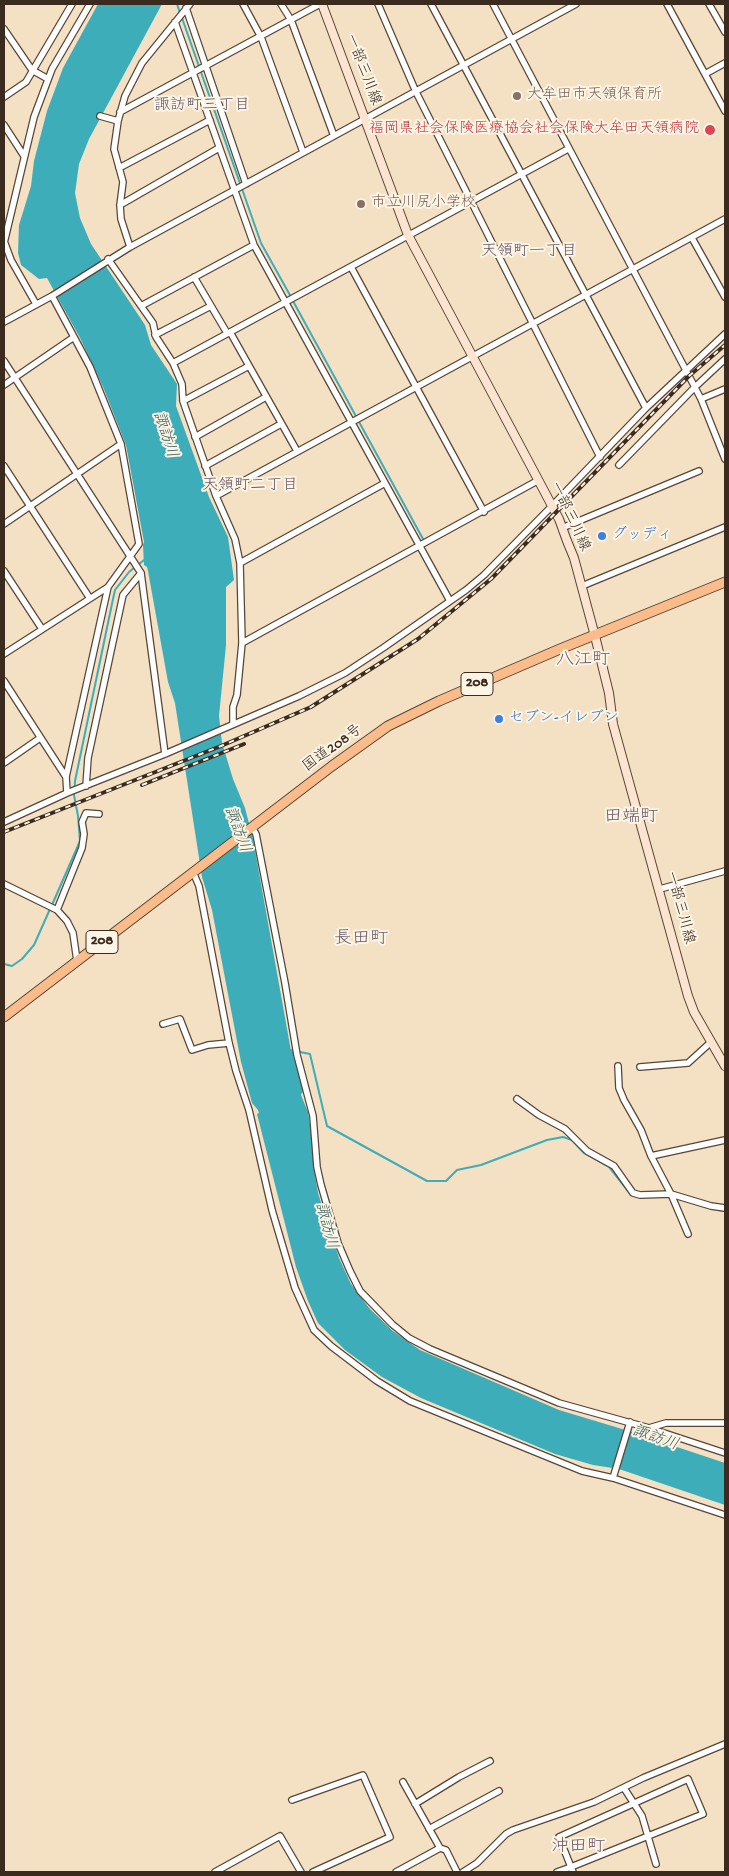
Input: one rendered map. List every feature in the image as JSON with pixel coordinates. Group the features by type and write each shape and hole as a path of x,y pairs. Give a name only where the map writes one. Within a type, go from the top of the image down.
{"highway":[{"name":"国道208号","path":"4,1017 332,766 388,726 448,697 560,649 725,582"}],"main road":[{"name":"一部三川線","path":"321,4 366,119 408,235 562,528 574,558 609,693 613,724 688,996 694,1012 725,1066"}],"street":[{"path":"4,98 26,82 72,4"},
{"path":"36,304 11,260 4,242 34,117 52,68 90,4"},
{"path":"243,4 261,37 303,152"},
{"path":"281,4 290,20 334,136"},
{"path":"120,112 321,4"},
{"path":"378,4 416,92 600,457"},
{"path":"431,4 646,408"},
{"path":"493,4 695,386 725,459"},
{"path":"4,322 53,296 106,260 576,4"},
{"path":"667,4 725,111"},
{"path":"709,4 725,32"},
{"path":"130,247 121,219 120,205 123,182 114,149 120,112 133,79 142,63 188,6"},
{"path":"188,6 246,184"},
{"path":"175,22 254,245 450,601"},
{"path":"4,28 32,70 48,79"},
{"path":"705,74 725,63"},
{"path":"100,116 118,121"},
{"path":"119,168 210,120"},
{"path":"4,125 24,156"},
{"path":"120,205 220,148"},
{"path":"173,363 568,149"},
{"path":"216,496 725,219"},
{"path":"692,238 725,297"},
{"path":"141,306 254,245"},
{"path":"106,260 153,323 156,335 173,363 182,384 182,401 216,496 235,539 240,563 242,643 237,695 233,707 233,724"},
{"path":"350,267 484,512"},
{"path":"194,277 249,366 297,452"},
{"path":"4,654 108,586 139,544 121,444 90,367 53,296"},
{"path":"156,335 211,306"},
{"path":"4,822 67,793 299,696 345,673 383,648 450,601 484,574 646,408 725,334"},
{"path":"4,385 74,337"},
{"path":"619,465 695,386 725,359"},
{"path":"4,361 141,573 164,754"},
{"path":"182,401 249,366"},
{"path":"701,399 725,389"},
{"path":"195,437 266,397"},
{"path":"205,466 281,424"},
{"path":"4,524 121,444"},
{"path":"4,466 89,597"},
{"path":"562,528 699,471"},
{"path":"242,643 484,512 537,481"},
{"path":"240,563 384,483"},
{"path":"582,586 725,527"},
{"path":"4,571 42,629"},
{"path":"86,786 88,758 123,595 141,573"},
{"path":"67,793 66,777 108,586"},
{"path":"4,682 66,777"},
{"path":"4,763 40,738"},
{"path":"56,910 82,848 84,834 82,822 86,813 99,814"},
{"path":"251,829 258,844 297,1055 313,1116 317,1167 321,1185 338,1243 360,1291 392,1324 409,1338 430,1349 559,1404 630,1422 725,1453"},
{"path":"197,870 229,1043 236,1071 249,1110 272,1210 292,1279 314,1330 377,1382 410,1401 582,1471 613,1478 725,1515"},
{"path":"660,889 725,871"},
{"path":"4,884 56,910 67,921 73,933 77,960"},
{"path":"163,1024 180,1019 192,1050 208,1045 229,1043"},
{"path":"640,1067 688,1062 712,1042"},
{"path":"618,1066 619,1088 641,1130 651,1156 671,1194 688,1234"},
{"path":"517,1099 539,1115 564,1129 587,1151 614,1166 633,1193 640,1196 671,1194 711,1206 725,1208"},
{"path":"651,1156 725,1140"},
{"path":"613,1478 630,1422"},
{"path":"650,1428 666,1423 725,1423"},
{"path":"463,1872 477,1863 506,1834 513,1830 594,1802 643,1778 725,1744"},
{"path":"415,1804 459,1777 490,1761"},
{"path":"292,1800 362,1774 390,1837 313,1872"},
{"path":"558,1872 572,1870 703,1814 688,1779 559,1837 572,1870"},
{"path":"403,1782 440,1848 446,1850 457,1872"},
{"path":"624,1788 642,1816 656,1864"},
{"path":"430,1829 499,1791"},
{"path":"215,1872 280,1836 298,1871"},
{"path":"396,1872 440,1848"}],"water":[{"name":"諏訪川","path":"98,4 162,4 89,139 79,164 75,193 80,218 91,244 145,325 151,345 177,384 176,406 209,497 228,537 234,580 226,587 226,645 219,716 222,743 233,779 245,808 253,839 291,1051 294,1052 293,1055 304,1089 301,1095 308,1112 318,1193 339,1258 351,1284 370,1309 393,1331 420,1350 559,1410 725,1463 725,1505 619,1469 593,1465 555,1454 421,1398 382,1377 345,1350 318,1323 308,1301 296,1267 257,1114 259,1113 252,1103 241,1062 212,910 202,877 175,703 168,682 148,571 144,565 144,542 126,445 103,387 80,338 47,278 39,279 21,265 18,253 19,225 31,186 34,161 47,111 63,68"}],"waterway":[{"path":"177,4 180,13"},
{"path":"182,18 261,243 291,297"},
{"path":"293,301 423,539"},
{"path":"52,905 80,841 74,795 75,781 115,590 129,572 144,560"},
{"path":"4,964 12,966 22,959 34,945 50,909"},
{"path":"290,1050 310,1054 327,1126 427,1181 446,1181 457,1170 481,1165 547,1140 563,1137 572,1140 584,1153 609,1167 631,1195"},
{"path":"718,1210 725,1211"}],"railway":[{"path":"4,832 221,746 311,707 418,639 491,579 689,376 725,345"},
{"path":"142,785 244,744"}],"place":[{"name":"大牟田市天領保育所","path":"517,96"},
{"name":"福岡県社会保険医療協会社会保険大牟田天領病院","path":"710,130"},
{"name":"市立川尻小学校","path":"361,204"},
{"name":"グッディ","path":"602,536"},
{"name":"セブン-イレブン","path":"499,719"}],"district":[{"name":"諏訪町三丁目","path":"202,107"},
{"name":"天領町一丁目","path":"529,253"},
{"name":"天領町二丁目","path":"250,487"},
{"name":"八江町","path":"583,661"},
{"name":"田端町","path":"631,818"},
{"name":"長田町","path":"361,940"},
{"name":"沖田町","path":"578,1848"}]}
